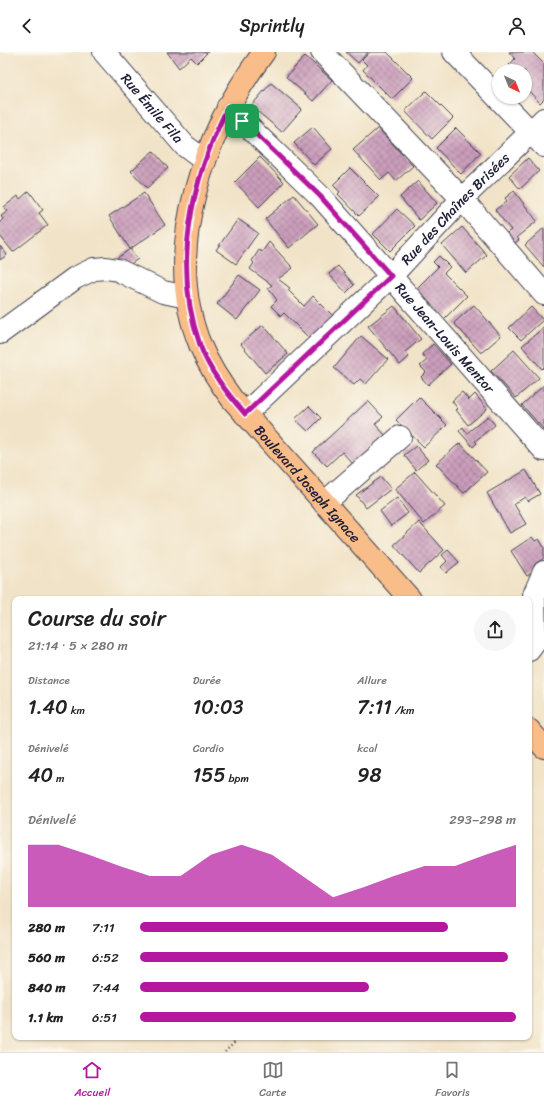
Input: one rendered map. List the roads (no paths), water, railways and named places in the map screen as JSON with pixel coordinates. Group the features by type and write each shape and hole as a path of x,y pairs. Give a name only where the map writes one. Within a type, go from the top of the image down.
{"main road":[{"name":"Boulevard Joseph Ignace","path":"264,52 228,107 218,126 205,161 191,210 187,245 187,297 200,346 220,383 245,414 407,596"}],"street":[{"name":"Rue Émile Fila","path":"104,52 185,146 205,161"},
{"path":"322,52 462,199 544,294"},
{"path":"454,52 540,132"},
{"name":"Rue Jean-Louis Mentor","path":"228,107 320,196 544,450"},
{"name":"Rue des Chaînes Brisées","path":"245,414 391,276 462,199 540,132"},
{"path":"0,333 75,278 94,269 106,268 118,270 163,292 187,297"},
{"path":"324,503 400,437"},
{"path":"532,646 535,642 534,595 544,572"}]}
